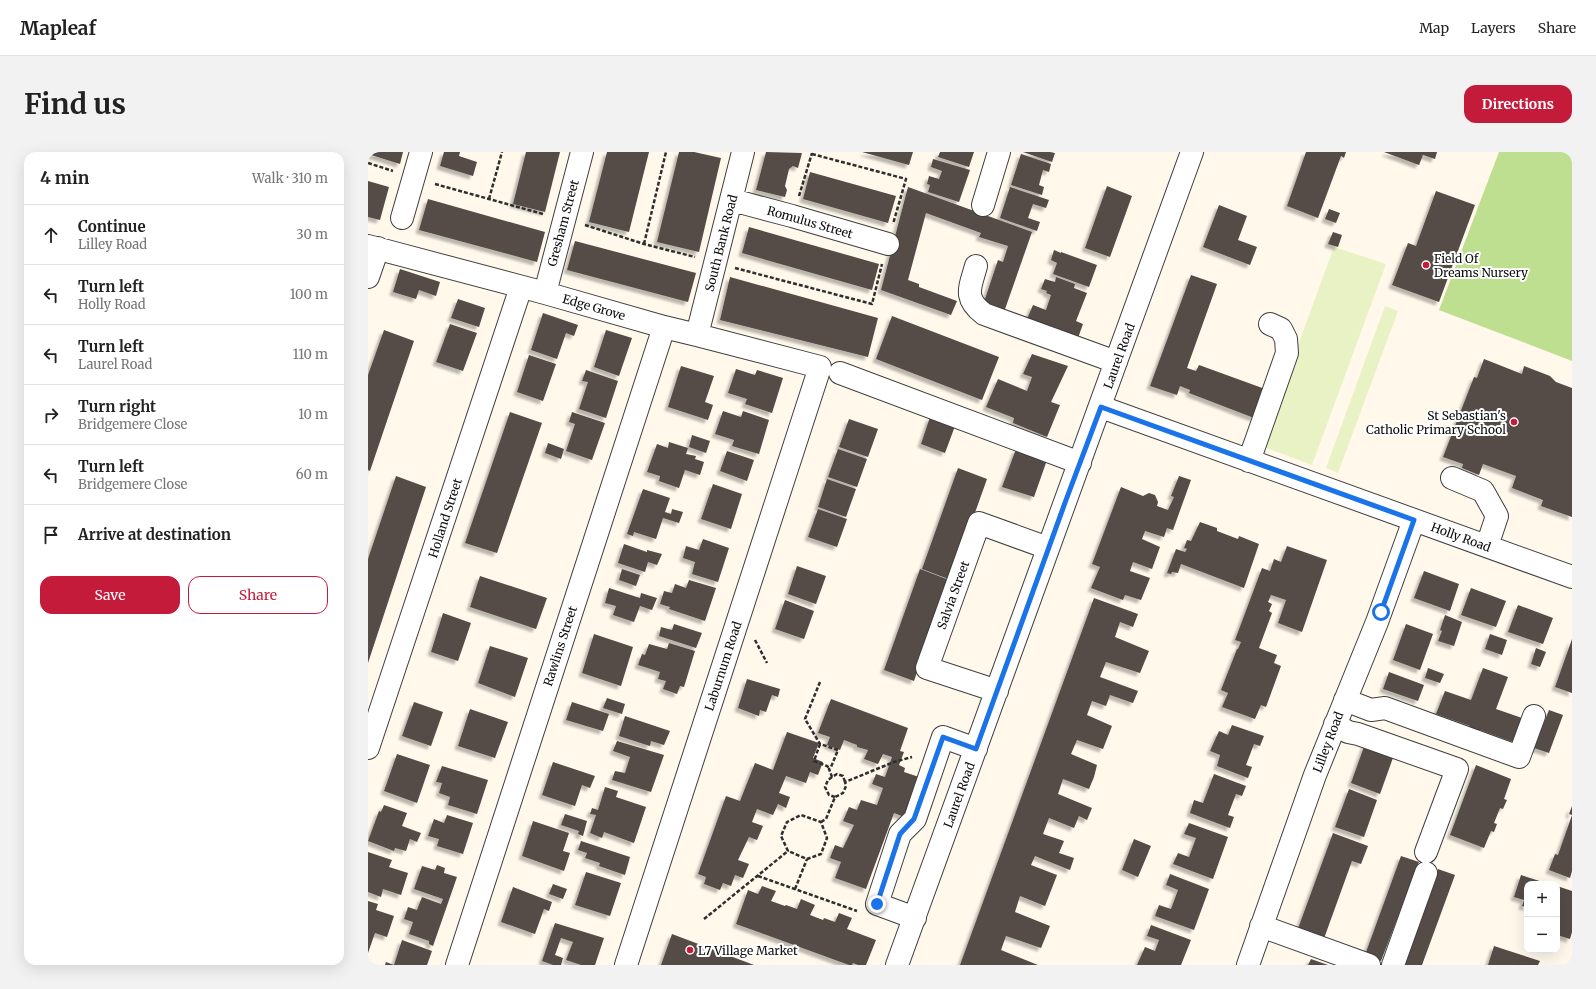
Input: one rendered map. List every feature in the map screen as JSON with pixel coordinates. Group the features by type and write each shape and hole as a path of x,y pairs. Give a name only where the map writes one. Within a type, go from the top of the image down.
{"street":[{"path":"402,218 421,152"},
{"name":"Gresham Street","path":"545,293 582,152"},
{"name":"South Bank Road","path":"697,334 743,152"},
{"path":"983,205 999,152"},
{"name":"Laurel Road","path":"897,965 1048,548 1101,407 1192,152"},
{"name":"Romulus Street","path":"732,200 888,244"},
{"path":"368,277 373,247"},
{"name":"Edge Grove","path":"373,247 545,293 664,327 697,334 830,370 1080,463"},
{"path":"976,266 969,295 971,303 984,314 1116,362"},
{"name":"Holland Street","path":"368,748 521,287"},
{"path":"1249,461 1287,353 1286,339 1281,329 1270,324"},
{"name":"Rawlins Street","path":"457,965 664,327"},
{"name":"Laburnum Road","path":"626,965 830,370"},
{"name":"Holly Road","path":"1101,407 1572,577"},
{"path":"1452,478 1483,491 1497,516 1487,546"},
{"name":"Lilley Road","path":"1248,965 1335,724 1377,622 1414,520"},
{"name":"Salvia Street","path":"997,691 927,668 976,530 979,523 1048,548"},
{"path":"1345,700 1371,710 1385,708 1519,757 1534,716"},
{"path":"1335,724 1348,732 1358,734 1457,769 1393,965"},
{"path":"914,918 877,904 900,834 914,819 943,737 976,749"},
{"path":"1261,926 1370,965"}],"path":[{"path":"489,199 502,152"},
{"path":"644,244 666,152"},
{"path":"792,216 812,152"},
{"path":"368,163 414,178 644,244 716,263"},
{"path":"820,682 805,719 820,744 838,750 829,769"},
{"path":"820,744 814,761 827,766 832,777"},
{"path":"845,782 894,762 922,754 936,756"},
{"path":"838,774 843,776 845,782 846,786 844,793 835,797 829,795 825,787 828,780 838,774"},
{"path":"821,822 826,819 835,797"},
{"path":"801,815 821,822 827,838 821,854 806,859 788,851 781,836 787,822 801,815"},
{"path":"704,919 788,851"},
{"path":"795,889 806,859"},
{"path":"758,876 860,912 877,904"}],"green space":[{"path":"1499,152 1572,152 1572,361 1439,310"},
{"path":"1334,247 1386,264 1312,465 1261,446"},
{"path":"1385,306 1398,311 1338,473 1326,468"}],"building":[{"path":"368,152 403,152 400,164 368,154"},
{"path":"444,152 460,152 459,156 477,162 473,176 440,166"},
{"path":"526,152 560,152 545,212 513,204"},
{"path":"607,152 649,152 629,232 589,222"},
{"path":"679,152 694,152 721,158 699,252 657,242"},
{"path":"766,152 802,153 798,168 793,166 789,169 785,186 787,190 785,197 756,190"},
{"path":"862,152 913,152 909,165"},
{"path":"940,152 974,152 969,167 938,157"},
{"path":"1023,152 1050,152 1055,153 1052,162"},
{"path":"1306,152 1346,152 1344,158 1341,156 1318,218 1287,206"},
{"path":"1384,152 1437,152 1435,159 1423,155 1419,165"},
{"path":"1021,154 1051,164 1049,172 1043,170 1039,185 1044,187 1042,195 1011,185"},
{"path":"933,159 970,170 959,202 928,192 930,185 927,184 929,176 939,179 942,171 931,167"},
{"path":"810,172 896,196 888,223 803,199"},
{"path":"368,181 389,187 380,220 368,217"},
{"path":"1107,186 1132,196 1110,257 1085,248"},
{"path":"908,187 1032,232 1004,312 983,305 998,260 1003,262 1008,246 979,237 981,233 926,213 908,280 919,284 919,287 957,301 951,315 881,290"},
{"path":"1010,187 1049,200 1046,208 1033,204 1028,218 1040,222 1037,231 1000,218"},
{"name":"Field Of Dreams Nursery","path":"1436,191 1475,205 1439,302 1392,285 1408,243 1416,246"},
{"path":"428,199 545,232 537,262 419,230"},
{"path":"1219,205 1247,216 1238,240 1257,247 1250,265 1203,247"},
{"path":"1329,209 1340,213 1336,223 1325,219"},
{"path":"749,227 879,264 872,290 742,253"},
{"path":"1333,232 1342,235 1338,247 1328,244"},
{"path":"575,241 696,273 688,302 567,270"},
{"path":"1054,250 1097,265 1089,287 1053,274 1057,263 1051,260"},
{"path":"400,269 440,282 436,296 419,290 416,299 393,292"},
{"path":"1191,275 1217,284 1187,368 1196,371 1199,365 1265,389 1254,418 1189,393 1190,390 1180,386 1177,395 1150,386"},
{"path":"730,277 878,318 868,357 720,320"},
{"path":"1056,277 1075,284 1074,288 1087,293 1076,321 1083,324 1078,338 1027,319 1033,305 1046,310 1051,295 1046,293 1047,291 1041,289 1045,279 1055,282"},
{"path":"458,299 485,308 479,327 451,318"},
{"path":"543,313 578,325 574,336 566,333 557,359 531,350"},
{"path":"892,316 999,357 982,400 876,359"},
{"path":"450,324 477,333 463,371 436,362"},
{"path":"384,330 414,341 370,471 368,470 368,375"},
{"path":"606,330 632,338 619,376 594,367"},
{"path":"1032,354 1068,366 1051,402 1060,405 1047,437 1013,423 1014,418 986,407 998,379 1027,391 1032,377 1023,374"},
{"path":"529,355 556,364 543,401 517,392"},
{"name":"St Sebastian's Catholic Primary School","path":"1484,359 1522,374 1524,366 1550,376 1556,382 1572,388 1572,517 1541,506 1543,500 1512,488 1516,476 1483,464 1479,475 1462,468 1463,464 1443,457 1474,377 1477,378"},
{"path":"681,366 714,376 705,402 713,405 708,420 668,407"},
{"path":"736,369 755,375 757,370 783,378 772,413 745,404 747,399 728,393"},
{"path":"586,370 618,381 606,418 579,409 588,382 582,381"},
{"path":"723,411 741,417 743,411 769,420 759,454 732,446 734,440 715,434"},
{"path":"510,412 542,423 497,553 465,543"},
{"path":"572,412 605,423 592,460 566,451 575,424 569,422"},
{"path":"930,417 955,426 945,453 921,444"},
{"path":"849,419 878,429 868,457 839,447"},
{"path":"692,435 710,441 706,453 689,447"},
{"path":"669,442 688,448 686,454 696,456 695,459 704,462 700,475 685,470 679,488 659,481 660,476 647,472 657,444 668,448"},
{"path":"548,443 564,449 561,459 545,453"},
{"path":"838,449 867,459 857,487 828,477"},
{"path":"1016,449 1047,460 1034,497 1002,487"},
{"path":"727,451 754,460 747,481 720,471"},
{"path":"958,468 987,479 951,580 922,569"},
{"path":"396,476 426,487 368,663 368,559"},
{"path":"1179,476 1191,480 1173,530 1167,528 1164,537 1145,531 1142,539 1160,547 1152,569 1133,562 1130,571 1150,578 1141,600 1125,595 1123,600 1091,588 1100,567 1092,564 1121,487 1143,496 1149,493 1155,495 1158,502 1157,506 1168,510 1174,497 1171,496"},
{"path":"827,479 856,489 846,517 818,507"},
{"path":"713,484 742,494 731,529 701,519"},
{"path":"643,489 670,498 665,512 671,514 672,509 683,512 679,523 663,518 656,539 634,532 633,536 627,534"},
{"path":"818,509 847,519 837,547 808,537"},
{"path":"1200,522 1217,528 1217,531 1238,539 1239,536 1259,544 1244,588 1181,564 1178,573 1167,573 1176,549 1185,552 1187,549 1184,548 1187,540 1191,541"},
{"path":"703,539 729,548 718,582 692,574 695,562 683,558 686,546 699,550"},
{"path":"624,544 647,552 647,550 662,554 657,565 648,562 645,572 618,563"},
{"path":"1287,546 1327,560 1302,632 1278,623 1286,600 1271,595 1268,602 1272,604 1269,611 1272,613 1259,648 1277,655 1274,663 1281,666 1266,707 1261,705 1255,719 1222,707 1228,693 1221,690 1241,642 1235,640 1262,568 1270,571 1274,559 1281,562"},
{"path":"797,566 826,576 816,604 788,594"},
{"path":"622,569 640,575 636,586 619,580"},
{"path":"920,569 949,580 914,681 884,670"},
{"path":"1424,571 1459,584 1450,611 1414,598"},
{"path":"480,576 547,598 536,629 470,607"},
{"path":"689,580 716,588 705,621 669,609 670,607 660,604 664,591 672,593 675,584 686,588"},
{"path":"609,588 640,598 641,593 657,598 652,610 640,606 634,622 613,615 616,606 605,603"},
{"path":"1471,588 1506,601 1496,627 1461,615"},
{"path":"1094,598 1138,614 1133,627 1120,622 1115,637 1149,651 1140,673 1106,662 1100,677 1138,691 1133,703 1110,695 1106,706 1092,701 1087,715 1112,726 1103,749 1077,740 1071,754 1097,765 1094,777 1089,789 1063,779 1058,794 1092,808 1087,820 1079,816 1074,828 1049,818 1043,834 1064,841 1059,853 1074,858 1070,870 1035,856 1031,865 1057,875 1045,906 1020,896 1015,912 1050,926 1041,948 1006,936 1001,950 1038,965 960,965"},
{"path":"785,600 814,611 804,639 775,629"},
{"path":"1518,605 1553,618 1543,644 1508,632"},
{"path":"443,613 471,623 458,661 431,652"},
{"path":"1445,615 1462,622 1454,646 1438,641 1442,631 1440,630"},
{"path":"674,624 702,633 696,648 659,636 661,627 672,630"},
{"path":"1406,624 1433,634 1420,670 1393,660"},
{"path":"594,634 633,647 621,686 582,673"},
{"path":"1490,634 1507,640 1502,655 1485,649"},
{"path":"1572,639 1572,693 1555,687"},
{"path":"669,643 695,651 684,687 680,686 677,694 663,689 666,681 658,679 660,672 638,665 642,654 645,655 649,644 667,649"},
{"path":"490,646 528,658 515,697 478,683"},
{"path":"1536,648 1546,652 1540,667 1531,664"},
{"path":"1428,668 1444,674 1440,683 1425,678"},
{"path":"1483,668 1508,677 1496,709 1522,718 1513,742 1480,730 1479,733 1469,729 1470,726 1436,714 1445,691 1471,700"},
{"path":"1389,672 1424,685 1418,701 1383,689"},
{"path":"747,679 780,689 778,697 772,695 766,712 760,710 759,716 738,708"},
{"path":"607,698 625,704 622,714 603,708"},
{"path":"831,699 908,728 900,751 904,752 899,765 905,768 904,772 922,778 907,818 894,813 866,889 835,878 841,862 830,858 835,845 843,848 854,825 843,821 849,807 857,810 861,800 877,805 883,788 872,784 876,774 885,777 892,757 883,754 878,764 864,759 868,750 857,747 857,745 844,740 840,750 827,745 830,737 818,733"},
{"path":"414,702 443,712 431,746 402,736"},
{"path":"572,702 609,714 603,731 566,720"},
{"path":"470,709 508,722 495,758 458,746"},
{"path":"1549,710 1563,715 1549,753 1534,748"},
{"path":"625,716 670,731 664,745 651,741 650,746 619,736"},
{"path":"1232,725 1264,736 1260,746 1254,744 1246,765 1252,767 1248,778 1217,766 1220,755 1210,751 1219,731 1228,735"},
{"path":"787,732 819,743 813,758 823,762 818,775 810,772 806,783 786,776 779,793 790,797 786,808 778,804 773,815 757,809 752,822 763,826 757,840 749,837 738,860 749,864 743,878 735,875 731,886 723,883 720,890 704,884 706,877 698,874 726,796 740,801 755,763 773,770"},
{"path":"617,741 664,755 651,792 612,780 615,771 625,773 630,757 613,751"},
{"path":"1365,744 1394,755 1380,794 1351,783"},
{"path":"397,754 430,765 417,803 384,791"},
{"path":"553,762 595,776 590,788 582,785 575,806 542,795"},
{"path":"1476,765 1511,779 1504,799 1507,800 1503,809 1500,808 1494,823 1497,824 1494,832 1491,831 1484,848 1450,835"},
{"path":"442,766 488,780 477,814 448,805 450,797 439,793 442,783 436,782"},
{"path":"1214,774 1246,786 1242,796 1236,794 1228,815 1234,817 1230,828 1190,813 1194,800 1203,803"},
{"path":"605,787 618,791 616,797 646,807 634,843 604,832 602,838 590,833 596,815 590,814 592,808 598,810"},
{"path":"1349,789 1377,800 1364,837 1335,827"},
{"path":"384,805 407,813 402,826 421,833 417,842 410,839 406,851 395,848 394,851 368,841 379,811 381,812"},
{"path":"1572,806 1572,815 1569,814"},
{"path":"565,814 587,821 583,836 578,834 579,831 561,825"},
{"path":"447,815 473,823 463,854 437,846 439,839 428,836 434,819 444,823"},
{"path":"1572,815 1572,871 1570,878 1549,870 1555,854 1558,855"},
{"path":"533,821 569,833 563,851 570,853 564,871 522,856"},
{"path":"1189,823 1228,837 1213,879 1173,864 1178,853 1189,857 1196,838 1184,834"},
{"path":"1333,833 1368,846 1361,864 1352,861 1322,944 1296,934"},
{"path":"1134,839 1151,846 1138,877 1122,870"},
{"path":"581,841 630,857 625,875 599,866 600,863 585,858 587,853 578,850"},
{"path":"368,852 392,860 389,867 408,873 401,895 383,889 381,897 368,892"},
{"path":"1401,856 1419,862 1381,961 1365,955"},
{"path":"437,865 445,868 444,873 457,877 433,946 429,944 429,941 409,934 413,922 404,919 408,907 417,910 422,897 441,904 443,899 414,889 422,866 435,870"},
{"path":"1438,869 1455,875 1422,965 1404,965"},
{"path":"586,872 621,883 610,916 575,905"},
{"path":"1170,874 1209,889 1194,930 1155,916 1159,905 1171,909 1178,890 1166,885"},
{"path":"1521,875 1540,881 1524,881 1524,900 1514,897"},
{"path":"553,884 567,889 563,899 549,894"},
{"path":"762,886 776,891 771,901 797,909 801,899 815,905 810,915 823,920 824,918 835,922 839,913 852,918 847,929 876,940 866,965 858,965 853,963 852,965 849,965 736,924 748,890 758,894"},
{"path":"513,887 552,902 549,911 544,909 535,934 501,922"},
{"path":"1560,887 1572,891 1572,932 1570,939 1560,936"},
{"path":"368,901 378,904 376,910 394,916 387,937 375,933 368,953"},
{"path":"555,923 604,938 595,965 581,965 566,960 573,942 561,938 555,955 563,958 561,965 553,965 542,961"},
{"path":"1151,925 1191,940 1181,965 1137,965 1145,947 1155,951 1159,940 1147,936"},
{"name":"L7 Village Market","path":"672,934 754,965 661,965"},
{"path":"402,940 432,951 427,965 394,965"},
{"path":"1494,946 1540,961 1538,965 1488,965"},
{"path":"1311,959 1328,965 1308,965"},
{"path":"386,962 394,965 385,965"}],"place":[{"name":"Field Of Dreams Nursery","path":"1426,265"},
{"name":"St Sebastian's Catholic Primary School","path":"1514,422"},
{"name":"L7 Village Market","path":"690,950"}],"route":[{"path":"877,904 900,834 914,819 943,737 976,749 1101,407 1414,520 1381,612"}]}
